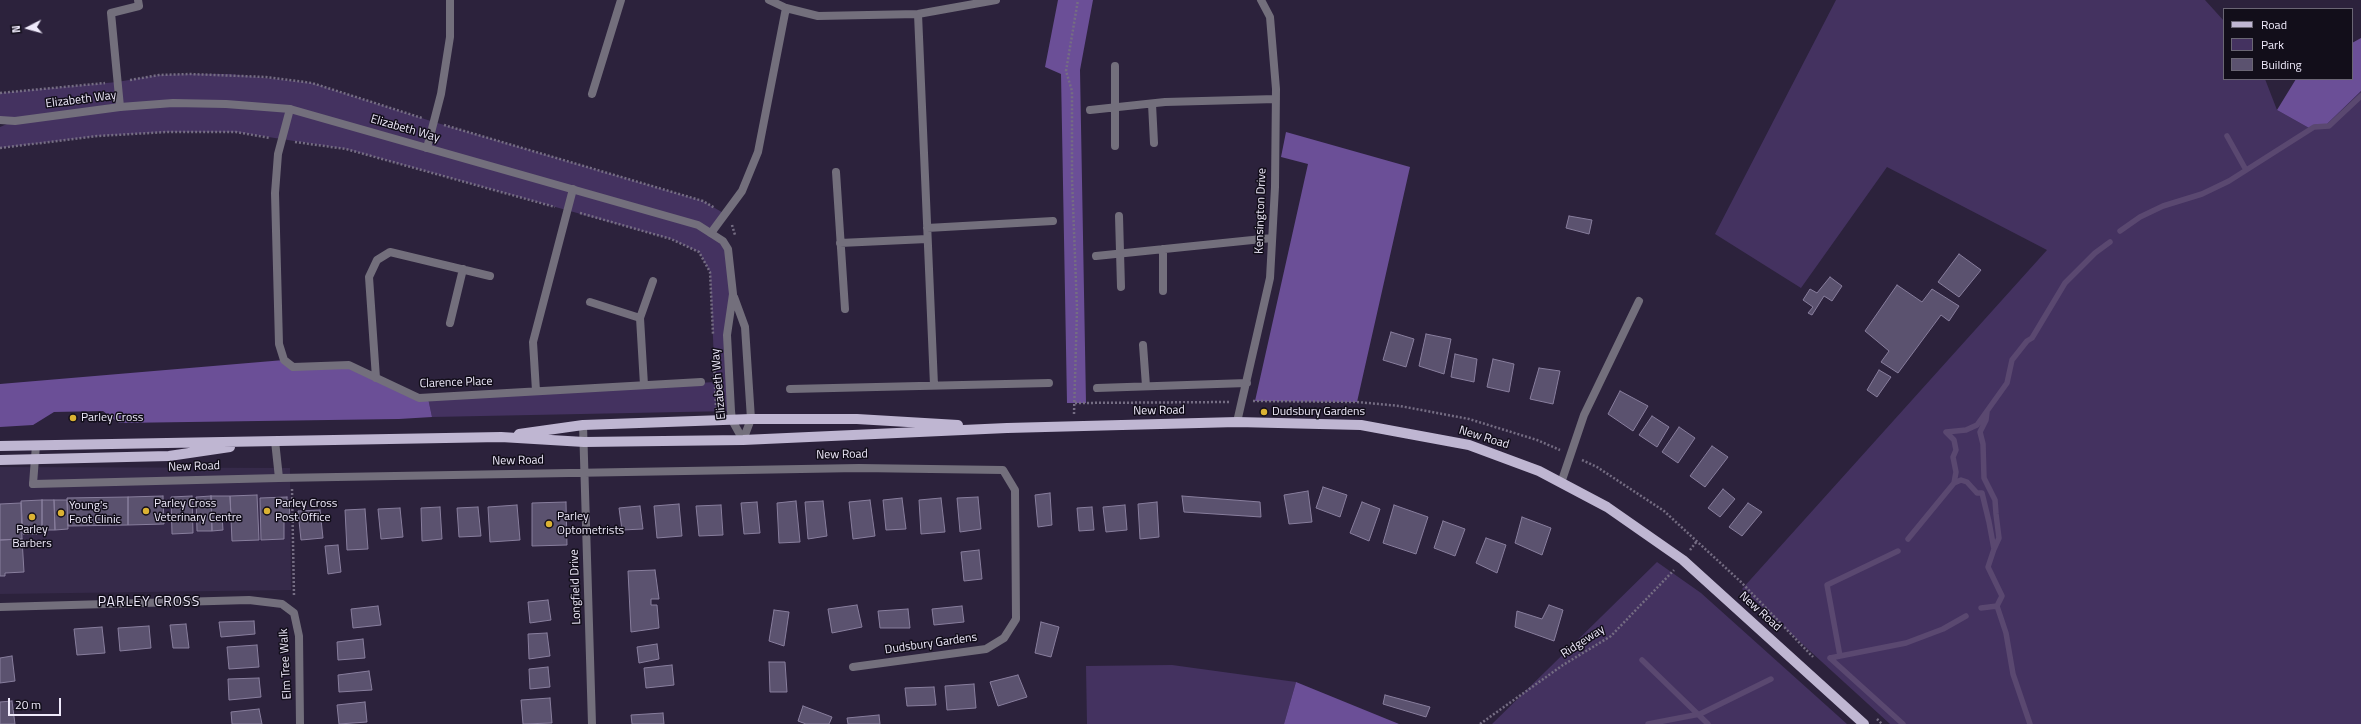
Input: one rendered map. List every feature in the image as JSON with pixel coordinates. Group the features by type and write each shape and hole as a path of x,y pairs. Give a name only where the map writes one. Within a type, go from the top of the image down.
{"main road":[{"name":"New Road","path":"501,437 583,425 751,419 857,419 1007,428"},
{"name":"New Road","path":"0,446 501,437 584,442 743,440 1007,428 1237,422 1361,424 1469,445 1539,471 1607,507 1683,560 1864,724"},
{"name":"New Road","path":"0,460 169,456 275,441"}],"street":[{"path":"120,107 111,14 139,6 138,0"},
{"path":"427,148 441,94 450,36 450,0"},
{"path":"592,94 621,0"},
{"path":"769,0 786,8 818,16 918,14 996,0"},
{"name":"Kensington Drive","path":"1237,422 1270,278 1275,187 1276,99 1270,17 1261,0"},
{"path":"711,233 742,191 758,152 786,8"},
{"path":"918,14 934,386"},
{"path":"1115,66 1115,146"},
{"path":"1090,110 1152,104 1276,99"},
{"name":"Elizabeth Way","path":"0,120 15,121 120,107 173,103 226,104 290,109 698,225 723,241 728,249 733,294 745,327 751,419 743,440"},
{"path":"1152,104 1154,143"},
{"name":"Clarence Place","path":"290,109 278,154 275,193 279,344 284,360 293,367 349,365 419,398 701,382"},
{"name":"Elizabeth Way","path":"0,127 15,121"},
{"path":"836,172 845,309"},
{"path":"536,391 533,342 574,189"},
{"path":"1118,216 1121,287"},
{"path":"927,228 1053,221"},
{"path":"1096,256 1272,238"},
{"path":"840,243 927,239"},
{"path":"1162,291 1163,249"},
{"path":"376,378 369,277 376,260 390,252 490,276"},
{"path":"450,322 463,269"},
{"path":"644,385 640,318 653,281"},
{"name":"Elizabeth Way","path":"733,294 727,335 732,420 743,440"},
{"path":"1561,483 1584,415 1639,301"},
{"path":"590,302 640,318"},
{"path":"1143,345 1146,386"},
{"path":"790,388 1049,383"},
{"path":"1097,388 1247,383"},
{"name":"Longfield Drive","path":"583,425 592,724"},
{"path":"275,441 283,478"},
{"path":"34,460 36,445"},
{"name":"New Road","path":"34,460 34,484 860,468 1003,470"},
{"name":"Dudsbury Gardens","path":"852,667 986,649 1004,638 1016,620 1014,490 1003,470"},
{"name":"Elm Tree Walk","path":"0,607 249,600 282,604 294,613 299,636 300,724"}],"path":[{"path":"1078,0 1066,71 1072,91 1072,179 1077,309 1075,403 1243,401 1358,402 1400,406 1469,419 1537,440 1597,467 1664,511 1742,582 1815,659"},
{"path":"0,148 98,136 167,132 236,132 346,149 671,239 699,252 710,272 713,337"},
{"path":"714,359 716,412"},
{"path":"283,478 292,496 294,613"},
{"name":"Ridgeway","path":"1480,724 1563,665 1611,636 1683,560"},
{"path":"1872,715 1882,724"}],"shaded area":[{"path":"1058,0 1093,0 1080,70 1086,403 1067,403 1061,74 1045,67"},
{"path":"2361,38 2361,91 2327,124 2314,125 2309,128 2277,110 2295,80 2353,80 2353,42"},
{"path":"1286,132 1410,167 1357,402 1255,401 1308,164 1281,157"},
{"path":"284,360 293,367 349,365 428,398 432,417 399,419 119,423 103,411 54,412 33,425 0,427 0,384"},
{"path":"0,467 290,468 291,590 0,594"},
{"path":"1296,682 1399,724 1284,724"}],"green space":[{"path":"1836,0 2205,0 2223,20 2223,80 2265,80 2277,110 2309,128 2314,125 2328,123 2361,91 2361,724 1890,724 1742,589 2047,250 1887,167 1801,288 1715,234"},
{"path":"229,74 312,83 434,122 703,201 725,214 711,233 723,241 731,261 727,335 731,411 432,417 428,398 715,382 710,272 699,252 671,239 346,149 236,132 167,132 98,136 0,148 0,127 14,121 0,120 0,93 117,82 159,75"},
{"path":"1657,562 1701,593 1847,724 1492,724"},
{"path":"1172,665 1296,682 1284,724 1087,724 1086,666"}],"building":[{"path":"1569,216 1592,220 1589,234 1566,228"},
{"path":"1959,254 1981,270 1959,297 1938,282"},
{"path":"1830,277 1842,286 1832,301 1824,296 1812,315 1808,313 1813,307 1803,300 1810,289 1817,293"},
{"path":"1897,285 1922,302 1932,289 1959,306 1949,321 1941,315 1898,373 1881,362 1889,351 1865,331"},
{"path":"1391,332 1414,339 1406,367 1383,360"},
{"path":"1426,334 1451,339 1444,374 1419,366"},
{"path":"1455,354 1477,359 1474,382 1451,377"},
{"path":"1493,359 1514,364 1509,392 1487,387"},
{"path":"1539,368 1560,371 1553,404 1530,399"},
{"path":"1879,370 1891,377 1877,397 1867,390"},
{"path":"1620,391 1648,406 1633,431 1608,414"},
{"path":"1652,416 1669,427 1657,447 1639,435"},
{"path":"1679,427 1695,438 1678,463 1662,452"},
{"path":"1712,446 1728,457 1705,487 1690,476"},
{"path":"1323,487 1347,495 1340,517 1316,508"},
{"path":"1723,489 1735,499 1720,517 1708,508"},
{"path":"1308,491 1312,522 1289,524 1284,495"},
{"path":"1050,493 1052,525 1038,527 1035,495"},
{"path":"257,495 259,540 232,541 230,496"},
{"name":"Parley Cross Veterinary Centre","path":"163,496 164,524 128,525 128,497"},
{"path":"192,496 193,533 172,534 171,497"},
{"path":"211,496 230,496 231,516 222,516 223,530 212,531"},
{"path":"211,496 212,531 197,531 196,497"},
{"path":"1182,496 1260,502 1261,517 1184,512"},
{"path":"128,497 128,525 68,526 67,498"},
{"path":"287,497 287,500 289,500 290,518 288,518 288,521 284,521 284,539 261,540 260,498"},
{"path":"978,497 981,529 960,532 957,498"},
{"path":"902,498 906,529 886,530 883,500"},
{"path":"941,498 945,532 921,534 919,500"},
{"name":"Parley Barbers","path":"42,500 42,530 37,531 37,534 23,534 21,501"},
{"path":"42,500 54,500 55,530 42,530"},
{"name":"Young's Foot Clinic","path":"54,500 67,500 68,529 55,530"},
{"path":"870,500 875,536 853,539 849,502"},
{"path":"796,501 800,542 779,543 777,503"},
{"path":"823,501 827,536 808,539 805,502"},
{"name":"Parley Optometrists","path":"566,502 567,545 532,546 532,503"},
{"path":"757,502 760,533 744,534 741,503"},
{"path":"1157,502 1159,537 1140,539 1138,504"},
{"path":"1362,502 1380,509 1369,541 1350,533"},
{"path":"21,503 22,539 0,540 0,504"},
{"path":"1748,503 1762,512 1742,536 1729,527"},
{"path":"679,504 682,536 657,538 654,506"},
{"path":"517,505 520,540 490,542 488,507"},
{"path":"721,505 723,535 699,536 696,506"},
{"path":"1125,505 1127,530 1106,532 1103,507"},
{"path":"1394,505 1428,517 1416,554 1383,543"},
{"path":"640,506 643,529 622,530 619,508"},
{"path":"440,507 442,539 422,541 421,508"},
{"path":"478,507 481,536 459,537 457,508"},
{"path":"1092,507 1094,530 1079,531 1077,508"},
{"path":"400,508 403,537 381,539 378,509"},
{"path":"365,509 368,549 347,550 345,510"},
{"path":"320,510 323,538 301,540 298,511"},
{"path":"1522,517 1551,528 1542,555 1515,543"},
{"path":"1443,521 1465,529 1455,556 1434,548"},
{"path":"1486,538 1506,545 1497,573 1476,563"},
{"path":"22,539 24,572 5,573 5,576 0,576 0,540"},
{"path":"338,545 341,572 328,574 325,546"},
{"path":"979,550 982,579 964,581 961,552"},
{"path":"655,570 659,599 651,599 651,605 657,605 659,628 631,632 628,571"},
{"path":"548,600 551,620 530,623 528,602"},
{"path":"857,605 862,627 832,633 828,609"},
{"path":"1549,605 1563,610 1554,641 1515,627 1517,611 1542,619"},
{"path":"378,606 381,625 353,628 351,609"},
{"path":"962,606 964,622 934,625 932,609"},
{"path":"908,609 910,628 880,628 878,611"},
{"path":"774,610 789,612 784,646 769,641"},
{"path":"254,621 255,634 221,637 219,622"},
{"path":"1041,622 1059,627 1051,657 1035,653"},
{"path":"186,624 189,648 173,648 170,625"},
{"path":"149,626 151,648 120,651 118,628"},
{"path":"102,627 105,653 77,655 74,629"},
{"path":"547,633 550,656 529,659 528,634"},
{"path":"363,639 365,658 338,660 337,642"},
{"path":"657,644 659,659 639,663 637,647"},
{"path":"257,645 259,667 229,669 227,647"},
{"path":"12,656 15,681 0,683 0,658"},
{"path":"769,662 785,662 787,692 770,692"},
{"path":"672,665 674,685 646,688 644,668"},
{"path":"548,667 550,687 530,689 529,669"},
{"path":"369,671 372,690 339,692 338,675"},
{"path":"1018,675 1027,697 998,706 990,682"},
{"path":"259,678 261,697 229,700 228,679"},
{"path":"974,684 976,708 947,710 945,686"},
{"path":"934,687 936,705 907,706 905,688"},
{"path":"1385,695 1430,707 1426,717 1383,704"},
{"path":"550,698 552,723 523,724 521,700"},
{"path":"12,701 15,724 0,724 0,702"},
{"path":"365,702 367,722 339,724 337,705"},
{"path":"803,706 832,717 829,724 806,724 798,721"},
{"path":"259,709 262,724 232,724 231,712"},
{"path":"663,713 664,724 632,724 631,715"},
{"path":"879,715 880,724 848,724 847,718"}],"waterway":[{"path":"2120,231 2140,217 2163,206 2202,194 2229,181 2314,127 2329,126 2361,96"},
{"path":"2227,136 2246,170"},
{"path":"1954,483 1956,472 1953,457 1956,450 1954,440 1946,432 1966,430 1977,425 2007,383 2012,360 2027,341 2032,338 2065,283 2095,253 2110,242"},
{"path":"1987,412 1986,420 1980,432 1983,444 1984,478 1995,500 1999,538 1994,549"},
{"path":"1908,539 1954,483 1961,480 1967,482 1977,493 1982,493 1994,549 1988,567 2002,596 1997,606"},
{"path":"1840,656 1827,585 1898,551"},
{"path":"1981,608 1997,606 2006,633 2013,674 2030,724"},
{"path":"1830,658 1906,643 1943,629 1966,616"},
{"path":"1830,658 1903,724"},
{"path":"1642,660 1708,724"},
{"path":"1648,724 1700,714 1771,679"}],"place":[{"name":"Dudsbury Gardens","path":"1264,412"},
{"name":"Parley Cross","path":"73,418"},
{"name":"Parley Cross Veterinary Centre","path":"146,511"},
{"name":"Parley Cross Post Office","path":"267,511"},
{"name":"Young's Foot Clinic","path":"61,513"},
{"name":"Parley Barbers","path":"32,517"},
{"name":"Parley Optometrists","path":"549,524"}],"district":[{"name":"PARLEY CROSS","path":"149,603"}]}
